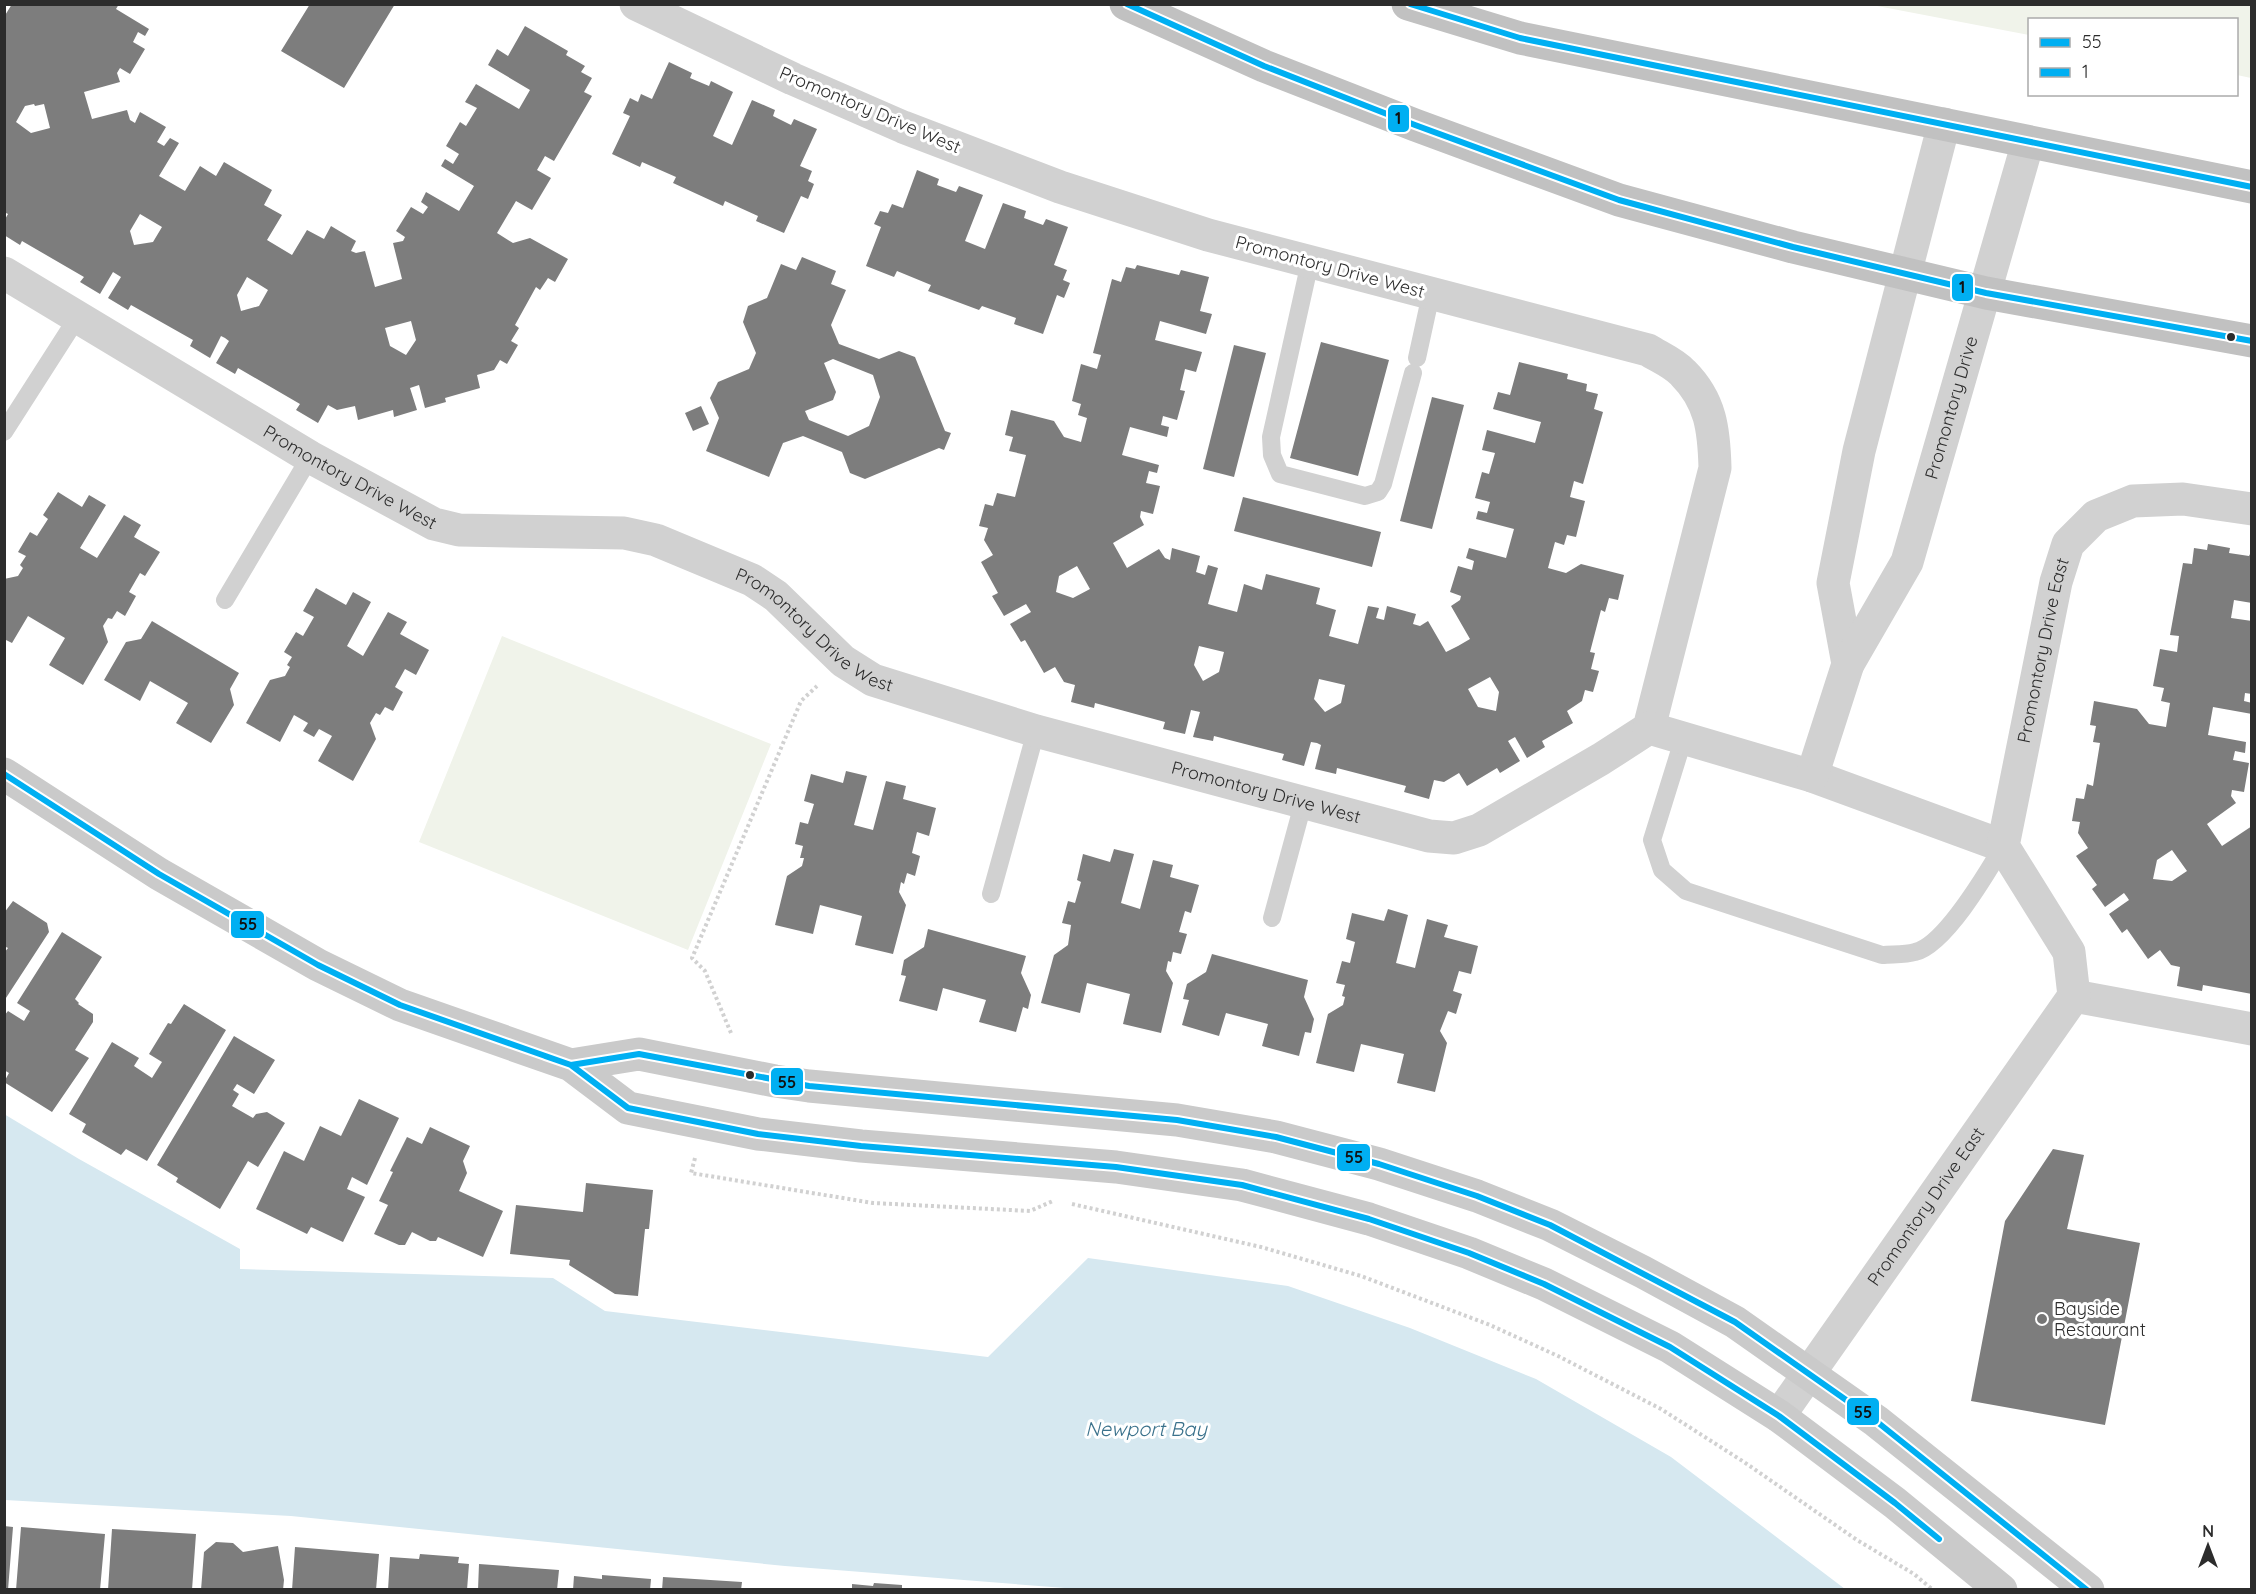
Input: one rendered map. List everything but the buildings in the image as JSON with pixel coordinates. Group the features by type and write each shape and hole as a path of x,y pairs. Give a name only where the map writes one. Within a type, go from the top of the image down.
{"highway":[{"path":"1126,4 1264,66 1415,125 1619,200 1793,247 1986,293 2252,341"},
{"path":"1408,4 1520,38 2252,187"}],"main road":[{"path":"4,774 159,874 318,965 400,1005 571,1065 628,1108 747,1132 861,1146 1116,1167 1242,1185 1369,1219 1469,1253 1544,1284 1670,1347 1779,1416 1895,1503 2001,1590"},
{"path":"571,1065 639,1054 798,1084 1165,1119 1276,1137 1379,1164 1477,1196 1551,1226 1643,1272 1734,1322 1809,1372 1876,1421 2088,1590"}],"street":[{"name":"Promontory Drive West","path":"4,273 310,457 407,511 442,526 459,530 624,533 656,540 752,580 776,596 843,661 873,680 1036,731 1303,804 1429,836 1454,838 1479,830 1601,759 1649,728 1715,468 1714,433 1705,400 1683,372 1648,350 1208,235 1060,187 903,127 793,79 636,4"},
{"name":"Promontory Drive","path":"1848,664 1833,583 1859,451 1944,124"},
{"name":"Promontory Drive","path":"1812,776 1848,664 1907,562 2028,142"},
{"name":"Promontory Drive East","path":"2003,846 2056,582 2068,544 2096,516 2133,501 2182,499 2252,509"},
{"path":"1649,728 1812,776 2003,846 2069,952 2074,996 2252,1029"},
{"name":"Promontory Drive East","path":"1779,1416 2074,996"}],"lane":[{"path":"1310,262 1271,437 1272,455 1280,474 1365,496 1378,492 1383,484 1415,366 1431,294"},
{"path":"4,432 77,318"},
{"path":"225,600 310,457"},
{"path":"991,894 1036,731"},
{"path":"1684,737 1652,840 1662,870 1686,891 1882,955 1916,952 1934,941 1978,888 2003,846"},
{"path":"1272,918 1303,804"}],"path":[{"path":"733,1037 705,971 692,958 801,701 843,661"},
{"path":"691,1173 873,1203 1030,1211 1055,1200"},
{"path":"1067,1202 1261,1247 1350,1272 1423,1298 1519,1338 1661,1409 1744,1462 1857,1540 1914,1574 1933,1590"}],"shaded area":[{"path":"1872,5 2251,5 2251,78 2238,75 2238,18 2028,18 2028,35"},
{"path":"502,636 771,744 688,950 419,842"}],"water":[{"name":"Newport Bay","path":"4,1114 79,1159 240,1249 240,1269 553,1278 605,1311 988,1357 1088,1258 1288,1286 1410,1328 1536,1379 1671,1457 1845,1589 1078,1589 785,1566 291,1516 5,1500"}],"transit line":[{"name":"1","path":"1127,4 1264,66 1415,125 1619,200 1793,247 1986,293 2252,341"},
{"name":"1","path":"1410,4 1520,38 2252,187"},
{"name":"55","path":"4,774 159,874 318,965 400,1005 571,1065 639,1054 809,1086 1177,1120 1276,1137 1379,1164 1477,1196 1550,1225 1735,1322 1876,1421 2087,1590"},
{"name":"55","path":"545,1056 571,1065 628,1108 758,1134 861,1146 1116,1167 1242,1185 1369,1219 1469,1253 1544,1284 1670,1347 1779,1416 1939,1539"}],"place":[{"name":"Bayside Restaurant","path":"2042,1319"}]}
